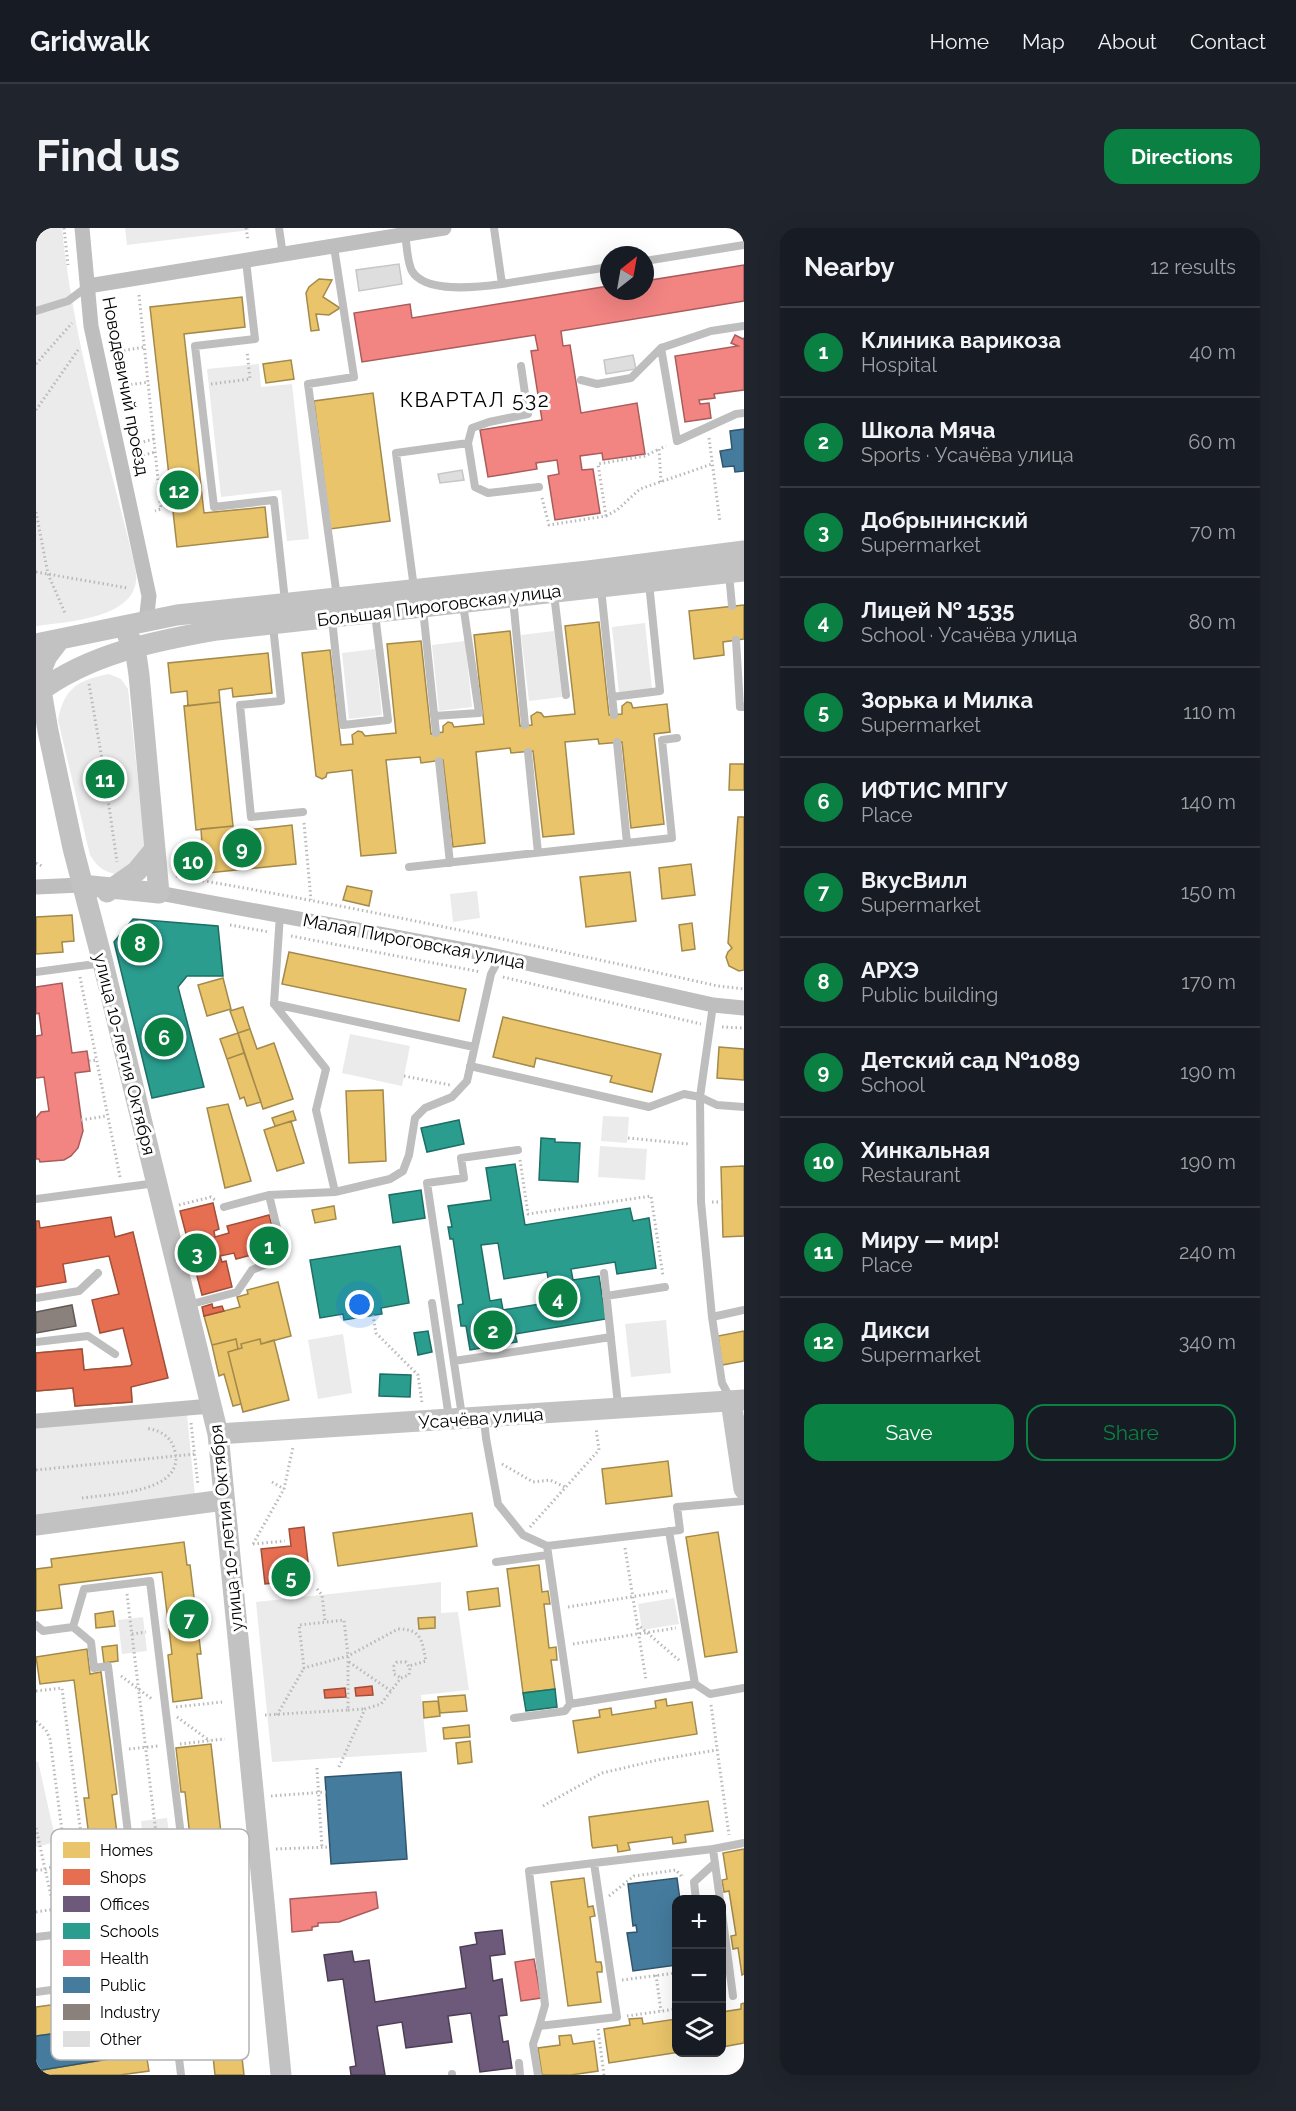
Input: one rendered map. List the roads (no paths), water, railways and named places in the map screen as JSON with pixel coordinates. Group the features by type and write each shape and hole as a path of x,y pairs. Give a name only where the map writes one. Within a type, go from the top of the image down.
{"street":[{"name":"Новодевичий проезд","path":"81,228 91,326 149,596 146,622"},
{"path":"88,286 444,228"},
{"name":"Большая Пироговская улица","path":"38,692 85,664 135,647 217,630 375,613 418,598 588,571 744,551"},
{"name":"Большая Пироговская улица","path":"36,644 177,615 337,597 418,598 463,603 736,572"},
{"path":"135,647 146,622"},
{"path":"111,630 127,635 135,647 159,893"},
{"name":"улица 10-летия Октября","path":"60,639 47,656 40,674 38,692 82,885 218,1434 281,2075"},
{"path":"92,922 93,909 115,879 138,871 155,849"},
{"name":"Малая Пироговская улица","path":"82,885 115,879 159,893 500,957 713,1005 744,1008"},
{"path":"36,887 82,885"},
{"path":"737,1401 744,1488"},
{"name":"Усачёва улица","path":"218,1434 737,1401"},
{"path":"36,1420 212,1406"},
{"path":"36,1525 224,1500"}],"lane":[{"path":"279,228 283,255"},
{"path":"494,228 502,284"},
{"path":"415,231 412,271 420,280 444,286 466,288 502,284 600,268"},
{"path":"654,259 744,244"},
{"path":"334,247 354,377 308,384 337,597"},
{"path":"246,261 255,339 195,346 214,507 274,500 286,603"},
{"path":"36,311 68,301 88,286"},
{"path":"580,380 597,384 631,378 661,348 711,332 744,326"},
{"path":"661,348 677,441 736,414 744,413"},
{"path":"521,366 528,414 472,428 468,443 475,487 488,493 539,487"},
{"path":"436,733 396,453 468,443"},
{"path":"732,606 736,572"},
{"path":"612,697 660,691 649,581"},
{"path":"601,586 614,714"},
{"path":"554,592 566,695"},
{"path":"513,597 525,725"},
{"path":"434,716 478,713 463,603"},
{"path":"332,618 343,725 388,720 375,613"},
{"path":"273,624 281,701 240,705 251,817 303,812"},
{"path":"736,640 740,649 740,707 744,707"},
{"path":"409,867 672,838 662,740 677,738"},
{"path":"617,742 627,843"},
{"path":"528,752 538,853"},
{"path":"439,761 450,863"},
{"path":"280,915 274,1005 326,1069 315,1110 335,1192"},
{"path":"224,1207 269,1195 335,1192 390,1179 403,1171 409,1155 415,1118 425,1107 452,1097 467,1081 491,974 500,957"},
{"path":"36,972 103,963"},
{"path":"274,1005 474,1047"},
{"path":"713,1005 700,1097 701,1202 711,1317 722,1383 737,1401"},
{"path":"470,1066 649,1107 684,1094 700,1097 717,1105 744,1107"},
{"path":"456,1420 454,1361 427,1183 464,1178 461,1158 518,1150"},
{"path":"36,1199 157,1182"},
{"path":"187,1305 237,1292 252,1270 284,1257 269,1195"},
{"path":"36,1298 79,1291 98,1273"},
{"path":"604,1273 619,1409"},
{"path":"606,1296 665,1287"},
{"path":"432,1303 456,1420"},
{"path":"711,1317 744,1310"},
{"path":"36,1342 88,1336 115,1354"},
{"path":"454,1361 611,1337"},
{"path":"484,1418 498,1504 523,1535 548,1550"},
{"path":"496,1562 548,1550 680,1530 677,1507 744,1501"},
{"path":"669,1531 695,1683 710,1694 744,1688"},
{"path":"514,1718 565,1711 570,1704 548,1550"},
{"path":"73,1627 84,1589 150,1581 180,1829"},
{"path":"36,1625 44,1631 73,1627 91,1642 94,1668 108,1666 127,1829"},
{"path":"570,1704 695,1683"},
{"path":"538,2075 534,2044 545,2005 529,1871 713,1849 744,1843"},
{"path":"713,1849 719,1895"},
{"path":"539,2026 617,2017 594,1863"},
{"path":"696,1895 694,1882 715,1863"},
{"path":"36,1937 51,1936"},
{"path":"726,1945 733,1996"},
{"path":"726,1982 731,1984"},
{"path":"36,1992 51,1990"},
{"path":"179,2060 181,2075"},
{"path":"519,2063 520,2075"}],"place":[{"name":"Дикси","path":"179,490"},
{"name":"Миру — мир!","path":"105,779"},
{"name":"Детский сад №1089","path":"242,848"},
{"name":"Хинкальная","path":"193,861"},
{"name":"АРХЭ","path":"140,943"},
{"name":"ИФТИС МПГУ","path":"164,1037"},
{"name":"Клиника варикоза","path":"269,1246"},
{"name":"Добрынинский","path":"197,1253"},
{"name":"Лицей № 1535","path":"558,1298"},
{"name":"Школа Мяча","path":"493,1330"},
{"name":"Зорька и Милка","path":"291,1577"},
{"name":"ВкусВилл","path":"189,1619"}],"district":[{"name":"КВАРТАЛ 532","path":"475,399"}]}
